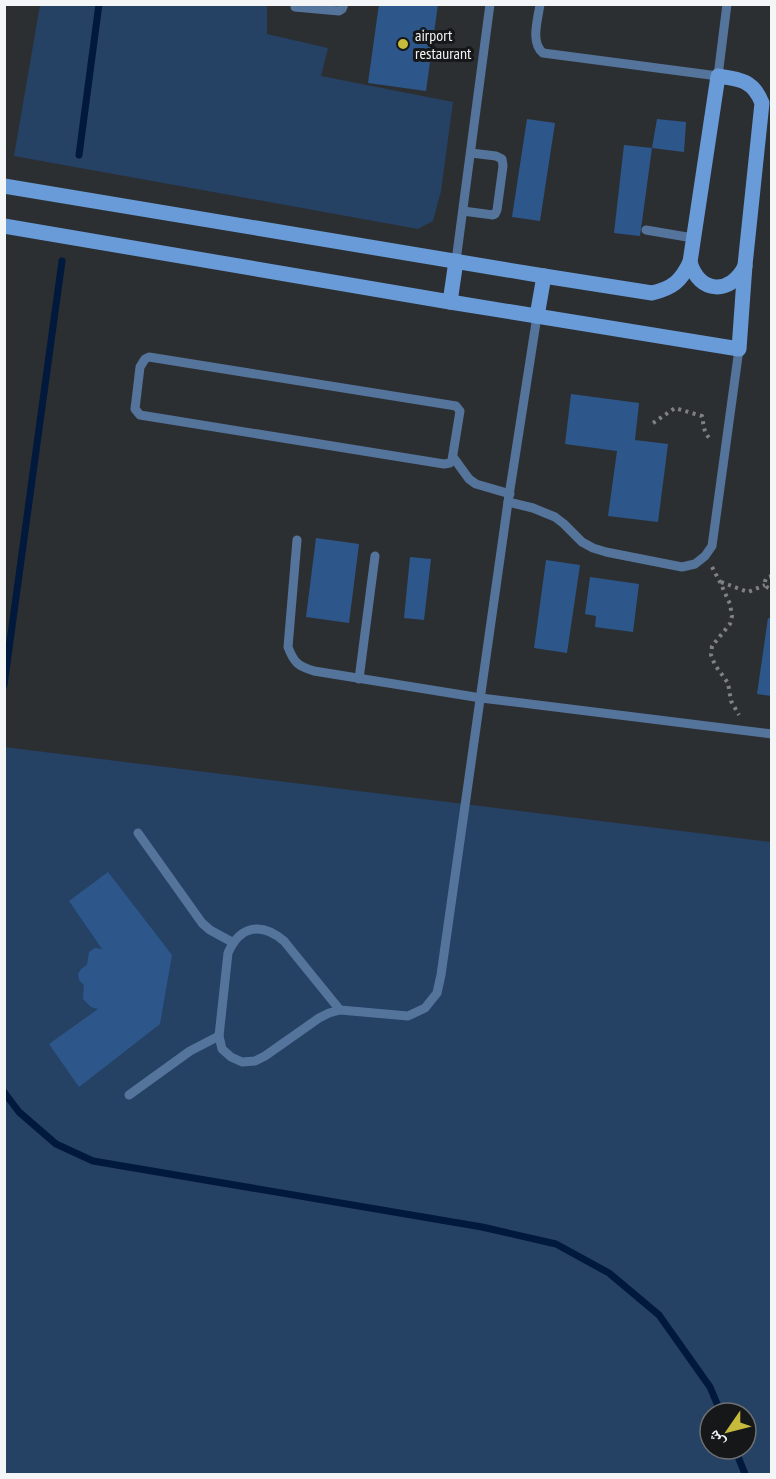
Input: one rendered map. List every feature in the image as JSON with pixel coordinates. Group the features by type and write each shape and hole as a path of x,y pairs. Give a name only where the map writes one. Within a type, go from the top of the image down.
{"street":[{"path":"4,186 652,293 665,290 676,283 685,274 690,262 717,76 743,81 752,86 762,103 745,265 739,349 4,226"},
{"path":"450,302 456,261"},
{"path":"690,262 693,273 700,281 710,286 732,283 740,275 745,265"},
{"path":"537,316 544,276"}],"lane":[{"path":"295,7 339,11 344,4"},
{"path":"456,261 490,4"},
{"path":"540,4 535,43 543,53 717,76 727,4"},
{"path":"463,211 493,215 497,210 502,159 496,156 471,153"},
{"path":"646,230 693,238"},
{"path":"340,1010 284,941 275,933 264,929 252,929 241,934 232,942 228,953 219,1036 222,1049 231,1058 242,1062 255,1061 319,1018 340,1010 408,1016 425,1008 437,993 537,316"},
{"path":"453,457 450,463 444,464 140,415 135,409 140,367 144,359 149,357 456,406 460,411 453,457 469,479 476,484 555,517 582,542 594,548 682,567 695,564 712,546 739,349"},
{"path":"297,540 288,647 292,659 302,668 481,698 771,734"},
{"path":"359,679 375,556"},
{"path":"138,833 202,923 232,942"},
{"path":"129,1095 190,1051 219,1036"}],"path":[{"path":"653,423 675,408 698,414 702,416 702,426 710,440 726,446"},
{"path":"705,556 730,604 732,616 730,624 712,646 711,656 728,683 731,701 750,732"},
{"path":"765,585 765,580 771,576"},
{"path":"720,582 748,592 765,585"},
{"path":"765,585 771,589"}],"shaded area":[{"path":"40,5 267,5 267,34 328,48 321,76 453,102 441,191 433,221 418,229 14,156"},
{"path":"4,747 771,842 771,1474 5,1474"}],"building":[{"name":"airport restaurant","path":"379,4 438,4 426,91 368,83"},
{"path":"527,119 555,123 540,221 512,217"},
{"path":"657,119 686,122 684,152 652,148"},
{"path":"624,145 652,148 640,236 614,233"},
{"path":"571,394 639,403 635,440 668,444 658,522 608,516 617,451 565,444"},
{"path":"316,538 359,544 349,623 306,617"},
{"path":"410,557 431,559 424,620 404,618"},
{"path":"546,560 580,565 567,653 534,648"},
{"path":"590,577 639,584 633,632 595,627 596,616 585,614"},
{"path":"768,618 772,619 772,696 757,694"},
{"path":"108,872 172,955 160,1024 79,1087 49,1044 98,1009 91,1007 83,999 84,985 79,980 78,974 87,965 89,952 95,948 102,949 69,901"}],"waterway":[{"path":"79,155 99,4"},
{"path":"4,685 62,261"},
{"path":"4,1092 19,1112 56,1144 93,1161 482,1227 556,1244 609,1273 659,1315 710,1387 716,1401"},
{"path":"740,1461 745,1474"}],"place":[{"name":"airport restaurant","path":"403,44"}]}
